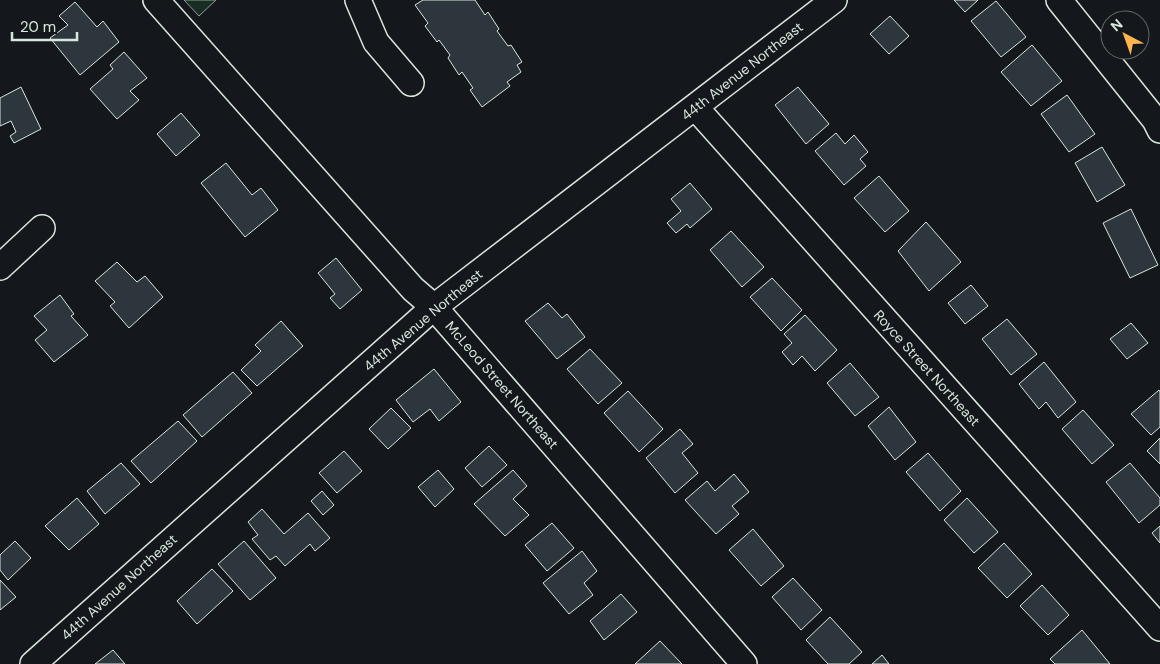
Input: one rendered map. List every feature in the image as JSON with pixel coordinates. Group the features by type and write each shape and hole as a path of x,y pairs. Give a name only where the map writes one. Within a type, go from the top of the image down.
{"street":[{"name":"McLeod Street Northeast","path":"156,0 413,289 434,307 744,664"},
{"path":"358,0 376,42 411,83"},
{"name":"44th Avenue Northeast","path":"32,664 434,307 834,0"},
{"path":"1058,0 1155,120 1160,130"},
{"name":"Royce Street Northeast","path":"695,107 1160,628"},
{"path":"0,267 42,228"}],"green space":[{"path":"184,0 216,0 199,16"}],"building":[{"path":"423,0 475,0 485,15 488,12 499,29 497,31 508,46 511,45 522,62 517,65 521,72 507,82 510,86 482,107 470,90 473,88 462,72 459,75 448,58 450,55 425,26 428,23 415,5"},
{"path":"954,0 978,0 965,12"},
{"path":"996,1 1026,37 1001,57 971,21"},
{"path":"75,2 97,27 103,21 119,42 80,75 50,38 68,25 59,16"},
{"path":"890,16 909,36 889,54 870,34"},
{"path":"1032,45 1062,81 1031,106 1001,72"},
{"path":"124,52 147,78 130,91 139,100 117,119 90,89 113,69 110,65"},
{"path":"21,87 41,129 14,143 10,136 16,132 11,121 0,126 0,98"},
{"path":"798,87 829,124 806,144 775,105"},
{"path":"1067,95 1095,134 1069,152 1041,114"},
{"path":"181,113 200,135 176,156 157,134"},
{"path":"836,133 845,144 854,135 868,152 860,159 866,166 844,185 815,151"},
{"path":"1102,147 1125,185 1097,202 1075,163"},
{"path":"226,163 252,195 261,188 278,210 245,237 201,183"},
{"path":"879,176 909,211 885,232 854,198"},
{"path":"690,183 712,209 690,228 687,224 676,233 667,223 681,211 671,199"},
{"path":"1131,209 1158,265 1130,278 1103,223"},
{"path":"926,222 961,262 929,291 898,251"},
{"path":"731,231 764,267 742,287 710,250"},
{"path":"336,258 362,290 340,309 330,298 335,294 318,273"},
{"path":"117,262 137,282 145,276 163,297 129,328 110,306 115,302 95,281"},
{"path":"772,278 802,310 781,331 750,297"},
{"path":"971,285 988,306 965,324 948,303"},
{"path":"60,295 74,314 71,316 88,335 54,362 35,340 47,330 34,316"},
{"path":"548,303 562,318 567,314 585,337 557,359 525,321"},
{"path":"805,315 837,350 815,371 802,356 793,365 782,352 792,343 784,334"},
{"path":"1007,319 1037,354 1011,375 982,339"},
{"path":"281,321 303,346 257,386 241,370 261,351 255,345"},
{"path":"1131,323 1148,343 1127,359 1110,339"},
{"path":"590,349 622,383 598,404 567,369"},
{"path":"1044,362 1076,402 1058,418 1046,402 1039,409 1019,384"},
{"path":"850,363 879,397 855,416 827,383"},
{"path":"434,369 461,402 439,421 430,409 413,422 396,400"},
{"path":"233,372 252,393 202,437 183,415"},
{"path":"1159,390 1160,427 1151,435 1131,414"},
{"path":"628,391 663,429 639,452 604,413"},
{"path":"889,407 916,442 895,460 868,426"},
{"path":"391,408 411,428 388,449 369,429"},
{"path":"1083,410 1114,445 1092,464 1062,429"},
{"path":"178,421 197,441 151,483 131,461"},
{"path":"680,429 693,444 682,453 698,473 675,493 646,458"},
{"path":"1160,438 1160,464 1147,451"},
{"path":"489,446 507,465 482,487 465,468"},
{"path":"344,451 362,471 337,493 319,473"},
{"path":"928,453 961,491 940,511 906,472"},
{"path":"121,463 140,484 105,514 87,491"},
{"path":"1130,463 1160,498 1160,505 1139,523 1106,482"},
{"path":"438,470 454,489 435,507 418,487"},
{"path":"513,470 527,486 513,499 529,515 505,536 474,504"},
{"path":"734,474 749,492 732,506 739,514 716,534 685,500 707,481 715,491"},
{"path":"322,491 334,505 323,515 311,501"},
{"path":"77,498 99,524 69,550 45,526"},
{"path":"967,498 998,532 974,553 944,520"},
{"path":"262,509 284,534 308,513 330,538 315,551 310,544 285,566 276,556 270,560 252,539 258,535 248,522"},
{"path":"552,523 574,548 547,571 525,545"},
{"path":"1160,526 1160,543 1152,533"},
{"path":"753,529 784,566 761,586 729,550"},
{"path":"15,541 31,558 8,580 0,570 0,555"},
{"path":"244,541 276,578 250,600 218,564"},
{"path":"1004,543 1032,574 1007,598 978,568"},
{"path":"582,551 597,571 584,583 593,595 569,614 543,583"},
{"path":"212,569 233,591 197,624 177,601"},
{"path":"793,578 822,610 801,630 772,597"},
{"path":"0,580 16,597 0,610"},
{"path":"1042,585 1069,615 1048,635 1020,606"},
{"path":"621,594 637,612 604,640 590,621"},
{"path":"830,617 862,652 849,664 828,664 806,640"},
{"path":"1082,630 1110,664 1055,664 1050,659"},
{"path":"660,641 682,664 635,664"},
{"path":"113,650 125,664 95,664"},
{"path":"882,655 889,664 872,664"}]}
